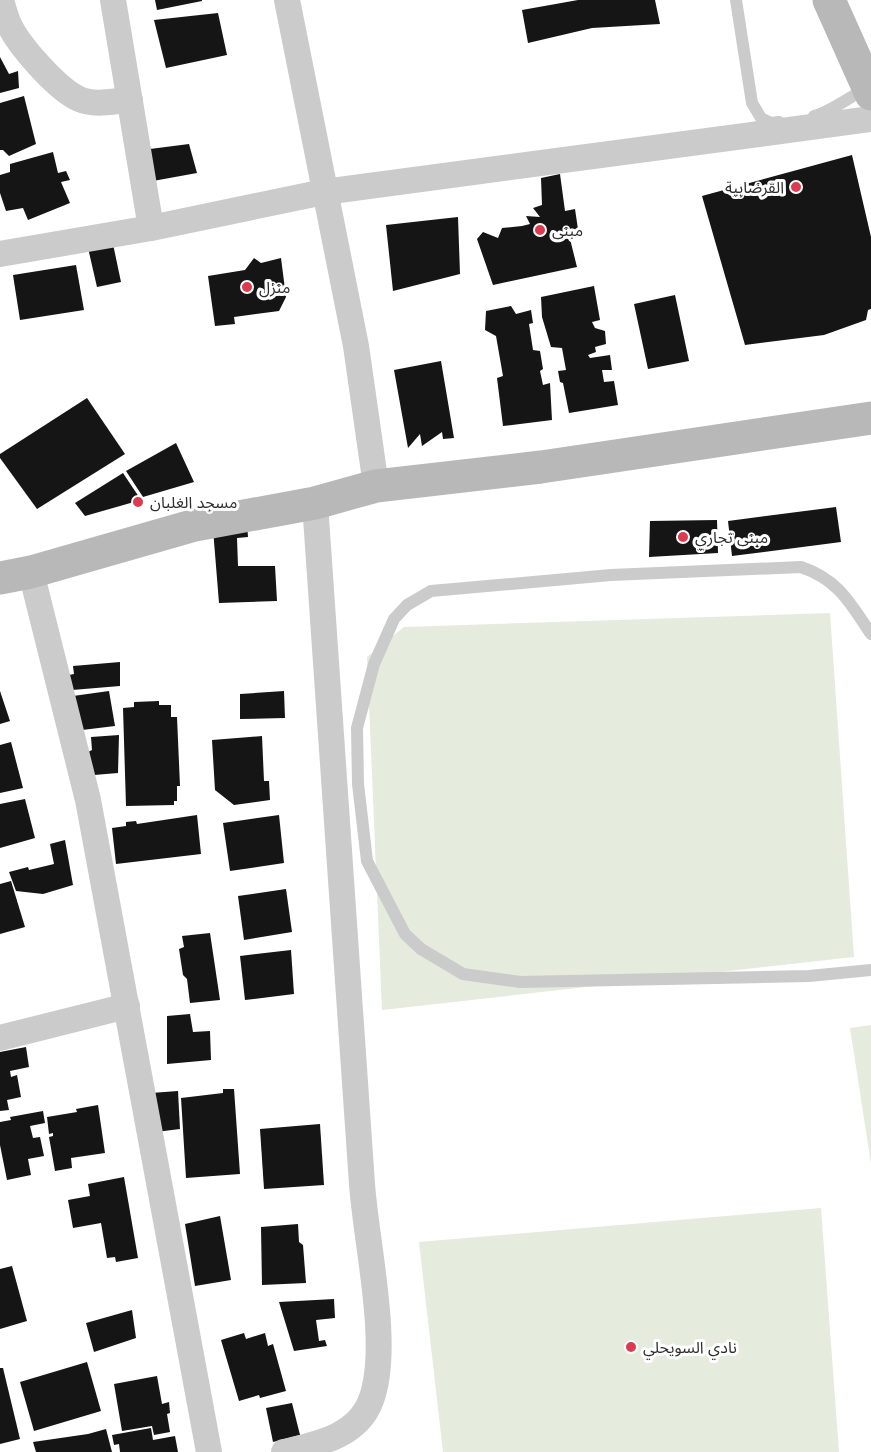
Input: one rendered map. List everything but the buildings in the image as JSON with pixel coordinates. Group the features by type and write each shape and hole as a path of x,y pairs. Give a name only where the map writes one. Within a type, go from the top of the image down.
{"street":[{"path":"1,0 8,23 36,63 69,92 80,99 96,103 129,100"},
{"path":"113,0 151,228"},
{"path":"287,0 356,346 376,486"},
{"path":"0,254 151,228 324,192 870,100 830,0"},
{"path":"209,1452 88,800 8,575 195,525 315,503 376,486 541,466 871,418"},
{"path":"284,1452 339,1436 360,1420 371,1401 376,1378 378,1344 363,1199 315,503"},
{"path":"0,1038 127,1006"}],"lane":[{"path":"736,0 752,103 761,118 771,123 802,119 826,113 843,100 870,100"},
{"path":"871,634 833,582 817,572 801,567 611,575 431,591 407,605 394,619 375,664 357,728 358,784 367,861 405,934 421,949 463,974 520,982 809,976 871,970"}],"shaded area":[{"path":"830,613 854,957 382,1010 367,657 404,627"},
{"path":"871,1025 871,1164 850,1028"},
{"name":"نادي السويحلي","path":"821,1208 839,1452 443,1452 419,1242"}],"place":[{"name":"القرضابية","path":"796,187"},
{"name":"مبنى","path":"540,230"},
{"name":"منزل","path":"247,287"},
{"name":"مسجد الغلبان","path":"138,502"},
{"name":"مبنى تجاري","path":"683,537"},
{"name":"نادي السويحلي","path":"631,1347"}]}
